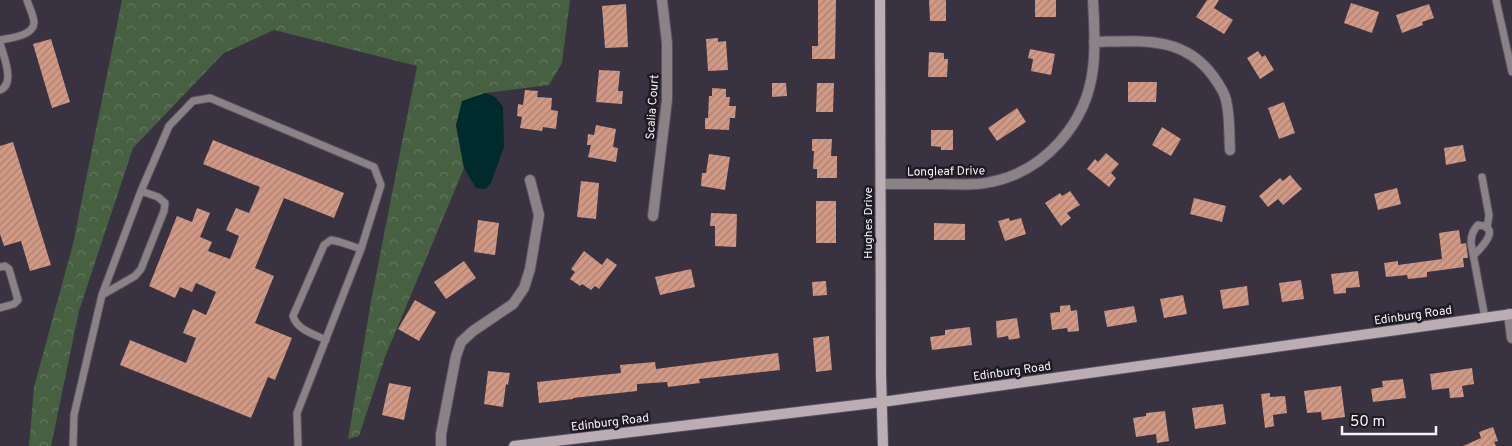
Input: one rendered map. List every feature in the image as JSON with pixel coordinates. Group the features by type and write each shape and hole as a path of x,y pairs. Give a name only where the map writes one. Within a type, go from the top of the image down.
{"main road":[{"name":"Hughes Drive","path":"880,0 883,446"},
{"name":"Edinburg Road","path":"514,446 882,402 1510,314"}],"street":[{"name":"Scalia Court","path":"653,216 668,100 662,0"},
{"name":"Longleaf Drive","path":"881,184 973,184 991,182 1011,176 1044,157 1072,127 1083,107 1090,88 1093,68 1094,0"},
{"path":"1094,42 1146,41 1164,44 1183,51 1196,59 1214,77 1226,99 1230,150"},
{"path":"441,446 441,434 456,356 461,342 472,330 513,304 524,288 530,270 539,215 530,180"},
{"path":"1510,314 1512,338"}],"lane":[{"path":"2,89 8,83 8,77 0,41 26,34 32,29 34,22 27,0"},
{"path":"1496,0 1512,72"},
{"path":"1507,52 1512,45"},
{"path":"73,446 74,415 102,296 141,191 169,126 192,101 210,98 374,167 381,185 361,250 297,413 298,446"},
{"path":"1474,255 1489,237 1487,228 1489,215 1482,177"},
{"path":"102,296 134,276 141,269 164,211 165,203 158,197 141,191"},
{"path":"1485,318 1471,237 1478,226 1487,228"},
{"path":"326,340 295,324 293,316 324,245 331,240 361,250"},
{"path":"0,267 5,266 9,269 18,300 14,304 0,308"}],"green space":[{"path":"122,0 570,0 562,63 549,85 485,93 456,125 464,168 385,357 359,436 348,439 371,301 417,66 274,30 224,53 133,148 79,311 51,446 29,446 34,387 73,244"}],"shaded area":[{"path":"485,93 495,97 503,107 504,147 491,183 486,189 476,188 464,168 456,125 462,101"}],"building":[{"path":"818,0 836,0 835,59 812,59 812,46 818,46"},
{"path":"929,0 946,0 946,21 930,21"},
{"path":"1035,0 1056,0 1056,17 1035,17"},
{"path":"1207,0 1219,0 1214,8 1233,20 1224,34 1196,17"},
{"path":"1351,3 1379,12 1372,33 1344,23"},
{"path":"626,4 628,47 605,48 602,6"},
{"path":"1429,4 1434,18 1422,22 1423,25 1402,33 1396,15"},
{"path":"718,38 718,42 726,41 728,70 708,71 706,39"},
{"path":"51,39 70,102 52,108 33,44"},
{"path":"1030,49 1055,54 1051,75 1031,71 1033,59 1028,58"},
{"path":"1258,51 1262,57 1265,55 1274,70 1260,79 1247,58"},
{"path":"929,52 944,53 944,59 948,59 947,77 928,77"},
{"path":"599,70 620,71 618,91 623,91 622,104 596,102"},
{"path":"1128,82 1157,82 1156,102 1128,102"},
{"path":"772,83 786,83 787,96 772,97"},
{"path":"817,83 834,83 833,112 816,112"},
{"path":"712,88 726,89 726,97 730,97 729,106 736,106 735,118 730,118 729,130 705,129 705,118 708,118 709,96 712,96"},
{"path":"525,90 538,91 537,97 552,98 551,110 558,111 556,129 543,127 542,131 520,128 522,117 517,116 518,104 523,105"},
{"path":"1284,102 1295,133 1279,139 1268,108"},
{"path":"1017,108 1026,122 997,141 988,128"},
{"path":"596,125 616,129 613,147 618,148 616,162 588,157 591,145 587,145 588,134 594,135"},
{"path":"1162,127 1181,139 1171,156 1152,145"},
{"path":"931,130 953,130 953,150 941,150 941,147 931,146"},
{"path":"812,139 832,139 831,156 837,156 837,178 817,178 817,169 813,169 814,151 812,151"},
{"path":"213,140 344,193 334,218 284,198 255,268 274,276 255,323 292,338 275,380 268,377 251,418 120,365 130,340 186,363 196,338 183,333 193,309 206,315 216,292 196,283 192,292 180,287 175,298 149,286 177,216 192,222 197,208 210,213 200,237 212,242 208,251 230,259 239,236 226,230 236,208 249,213 260,187 203,164"},
{"path":"13,142 51,265 30,271 21,241 4,246 0,234 0,146"},
{"path":"1463,145 1466,161 1446,165 1444,148"},
{"path":"1106,153 1119,164 1111,173 1116,178 1109,187 1087,169 1095,159 1098,162"},
{"path":"709,154 730,157 725,190 701,186 702,173 706,173"},
{"path":"1290,175 1302,189 1283,205 1278,199 1268,207 1259,196 1280,178 1283,181"},
{"path":"581,181 599,183 596,219 577,217"},
{"path":"1397,188 1401,204 1378,210 1374,194"},
{"path":"1070,191 1080,205 1067,213 1071,218 1061,226 1045,203 1060,193 1062,196"},
{"path":"1194,198 1226,206 1222,222 1190,214"},
{"path":"816,201 836,201 836,243 816,243"},
{"path":"711,213 737,214 736,247 715,246 715,226 710,226"},
{"path":"1009,218 1010,221 1021,218 1026,234 1005,241 998,221"},
{"path":"478,220 499,223 495,255 474,252"},
{"path":"934,223 965,224 965,240 934,240"},
{"path":"1459,230 1461,244 1466,243 1468,258 1463,258 1464,267 1427,272 1427,277 1408,279 1407,275 1386,277 1384,263 1398,261 1398,265 1442,259 1439,233"},
{"path":"584,251 602,265 607,258 617,265 599,289 595,286 591,290 582,284 580,286 570,279 575,272 571,269"},
{"path":"464,261 476,278 446,299 434,282"},
{"path":"691,269 695,287 660,295 655,277"},
{"path":"1358,271 1360,287 1346,288 1346,293 1334,294 1331,274"},
{"path":"1301,280 1304,299 1282,302 1279,283"},
{"path":"826,281 827,295 813,296 812,282"},
{"path":"1247,286 1249,305 1223,309 1220,290"},
{"path":"1183,295 1187,314 1164,318 1160,299"},
{"path":"415,300 436,312 419,341 398,329"},
{"path":"1070,305 1071,311 1077,310 1079,331 1068,332 1067,328 1052,330 1050,313 1060,312 1060,306"},
{"path":"1134,306 1137,322 1107,327 1104,311"},
{"path":"1017,318 1020,338 1009,340 1008,336 997,338 996,321"},
{"path":"970,327 972,345 932,350 930,337 945,335 945,330"},
{"path":"829,336 832,370 816,372 813,338"},
{"path":"778,353 780,370 699,379 700,383 668,387 667,382 637,384 637,391 539,403 537,382 621,373 620,365 655,362 656,369"},
{"path":"1472,368 1474,384 1462,386 1464,397 1450,398 1449,388 1432,390 1430,374"},
{"path":"488,371 510,373 508,385 506,384 503,407 484,404"},
{"path":"1403,379 1406,398 1373,402 1371,389 1383,387 1382,381"},
{"path":"389,383 411,387 404,420 382,415"},
{"path":"1341,386 1345,417 1322,420 1321,412 1307,413 1304,391"},
{"path":"1270,393 1270,397 1285,396 1287,413 1273,415 1274,426 1265,428 1261,394"},
{"path":"1223,404 1226,424 1195,429 1192,408"},
{"path":"1165,411 1169,441 1157,443 1156,434 1136,437 1133,418 1146,416 1146,413"},
{"path":"1493,427 1498,441 1494,442 1496,446 1463,446 1481,438 1479,432"}]}
